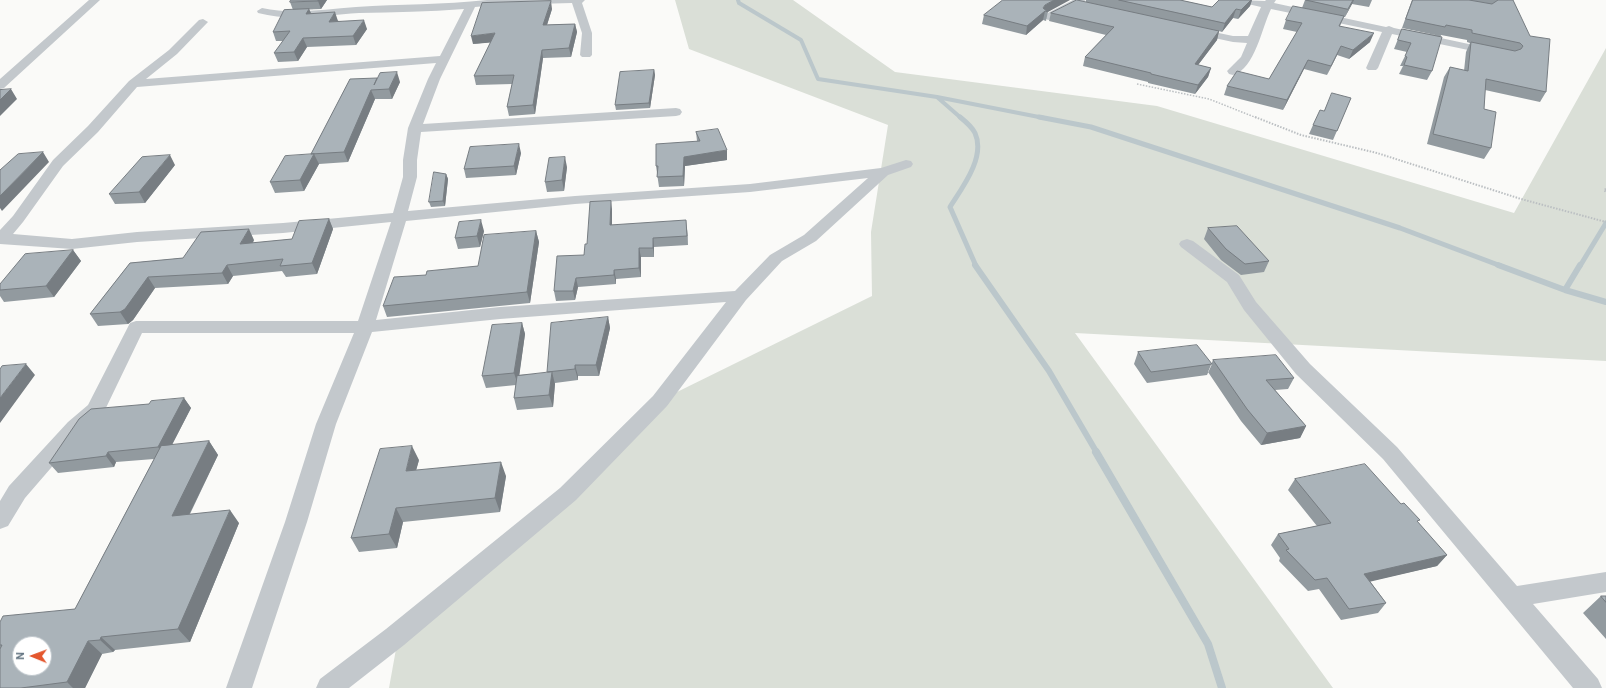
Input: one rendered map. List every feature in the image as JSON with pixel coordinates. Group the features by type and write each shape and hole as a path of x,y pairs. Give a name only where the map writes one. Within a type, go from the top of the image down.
{"street":[{"path":"0,85 96,0"},
{"path":"340,12 347,0"},
{"path":"262,11 282,15 470,2 578,0 587,33 586,55"},
{"path":"1243,0 1269,2 1503,54"},
{"path":"238,688 296,522 326,424 365,328 400,218 410,177 410,160 416,128 428,93 470,2"},
{"path":"1233,71 1244,63 1250,51 1254,32 1269,2"},
{"path":"1048,17 1059,11 1081,4"},
{"path":"0,238 18,219 58,164 93,129 133,84 173,52 203,22"},
{"path":"1186,29 1233,39 1253,40"},
{"path":"1372,68 1389,29"},
{"path":"133,84 444,59"},
{"path":"416,128 676,112"},
{"path":"0,238 72,244 137,237 203,234 400,218 575,200 750,188 883,172 906,164"},
{"path":"329,688 395,637 568,494 660,400 740,296 776,258 810,238 883,172"},
{"path":"1187,244 1232,279 1250,306 1303,369 1390,453 1589,688"},
{"path":"0,520 22,486 75,427 96,409 136,327 365,328 500,313 740,296"},
{"path":"1511,597 1606,582"}],"path":[{"path":"1137,84 1209,99 1300,135 1377,153 1521,199 1606,222"},
{"path":"1606,189 1604,190 1606,192"}],"shaded area":[{"path":"675,0 793,0 895,72 1157,106 1514,213 1606,48 1606,361 1075,333 1333,688 389,688 398,638 677,392 872,296 871,232 888,125 689,49"}],"building":[{"path":"291,0 318,0 318,1 290,2"},
{"path":"1003,0 1054,0 1045,5 1043,8 1048,12 1045,11 1027,26 984,15"},
{"path":"1077,0 1219,31 1195,64 1211,68 1198,85 1085,57 1114,27 1051,13"},
{"path":"1119,0 1180,0 1212,7 1219,0 1251,0 1241,10 1236,9 1225,23"},
{"path":"1306,0 1353,0 1348,9"},
{"path":"1413,0 1469,0 1492,4 1498,0 1513,0 1530,36 1550,39 1546,92 1486,79 1484,109 1496,112 1491,148 1433,134 1450,67 1468,71 1471,42 1515,51 1521,49 1523,46 1520,43 1472,33 1472,30 1446,25 1445,27 1406,19"},
{"path":"551,1 543,25 575,24 569,48 542,50 533,105 507,107 514,75 474,76 495,33 471,36 482,3"},
{"path":"1293,6 1344,16 1339,26 1374,33 1353,50 1341,46 1331,66 1308,60 1287,100 1227,86 1237,71 1269,79 1302,23 1286,20"},
{"path":"309,9 306,14 335,12 329,22 364,20 353,36 303,38 294,52 274,53 290,31 273,32 284,10"},
{"path":"1402,29 1442,37 1432,71 1404,65 1407,57 1405,56 1411,43 1398,40"},
{"path":"654,70 649,103 615,105 620,72"},
{"path":"397,72 389,89 371,90 344,152 311,154 350,79 377,78 374,85 380,73"},
{"path":"11,89 0,100 0,90"},
{"path":"1332,93 1351,98 1337,131 1313,125 1320,110 1324,111"},
{"path":"718,129 727,150 684,157 683,176 657,177 658,166 656,166 656,144 700,141 696,132"},
{"path":"519,144 514,166 464,169 470,147"},
{"path":"43,152 0,196 0,170 18,154"},
{"path":"314,154 300,180 270,182 285,156"},
{"path":"170,155 139,192 109,194 142,157"},
{"path":"565,157 562,180 545,182 549,158"},
{"path":"434,172 446,174 443,201 429,202"},
{"path":"611,201 610,225 686,220 687,236 653,238 653,248 639,248 639,268 614,270 614,275 576,278 573,291 554,291 557,256 584,255 585,244 587,244 590,202"},
{"path":"329,219 312,263 280,266 283,259 227,265 222,273 148,277 125,309 120,312 90,314 130,263 183,258 201,232 249,229 240,244 292,239 299,221"},
{"path":"481,220 477,236 455,238 459,222"},
{"path":"1237,226 1269,261 1245,264 1226,249 1208,228"},
{"path":"536,231 527,292 383,306 394,277 426,275 427,271 478,266 484,235"},
{"path":"73,250 46,286 0,290 0,284 25,254"},
{"path":"608,317 596,365 575,365 575,369 547,372 551,323"},
{"path":"522,323 514,373 482,376 492,325"},
{"path":"1197,345 1212,364 1151,372 1138,352"},
{"path":"1276,355 1294,378 1266,380 1306,426 1267,433 1247,409 1213,360"},
{"path":"26,364 0,398 0,369 2,366"},
{"path":"552,372 549,395 514,398 517,376"},
{"path":"184,398 158,447 108,452 106,456 49,463 79,419 91,409 149,404 151,401"},
{"path":"209,441 172,516 230,510 178,629 101,637 100,640 88,641 67,682 21,688 0,688 0,649 2,645 0,645 0,622 3,616 75,609 161,446"},
{"path":"412,446 406,471 501,462 495,498 396,508 389,534 351,538 380,449"},
{"path":"1365,464 1401,504 1404,503 1420,520 1417,521 1447,555 1364,574 1386,603 1349,609 1327,578 1315,580 1286,550 1289,549 1278,534 1331,523 1295,479"},
{"path":"1601,596 1606,596 1606,602"}],"waterway":[{"path":"738,0 739,3 801,40 818,79 937,97"},
{"path":"937,97 1044,118"},
{"path":"937,97 961,118"},
{"path":"960,117 975,133 978,142 977,152 971,172 950,207 976,266"},
{"path":"1039,117 1091,127 1400,228 1501,266"},
{"path":"1580,266 1606,223"},
{"path":"975,265 1049,371 1097,453"},
{"path":"1498,265 1565,290"},
{"path":"1565,290 1580,265"},
{"path":"1565,290 1606,302"},
{"path":"1096,452 1208,644 1222,688"}]}
